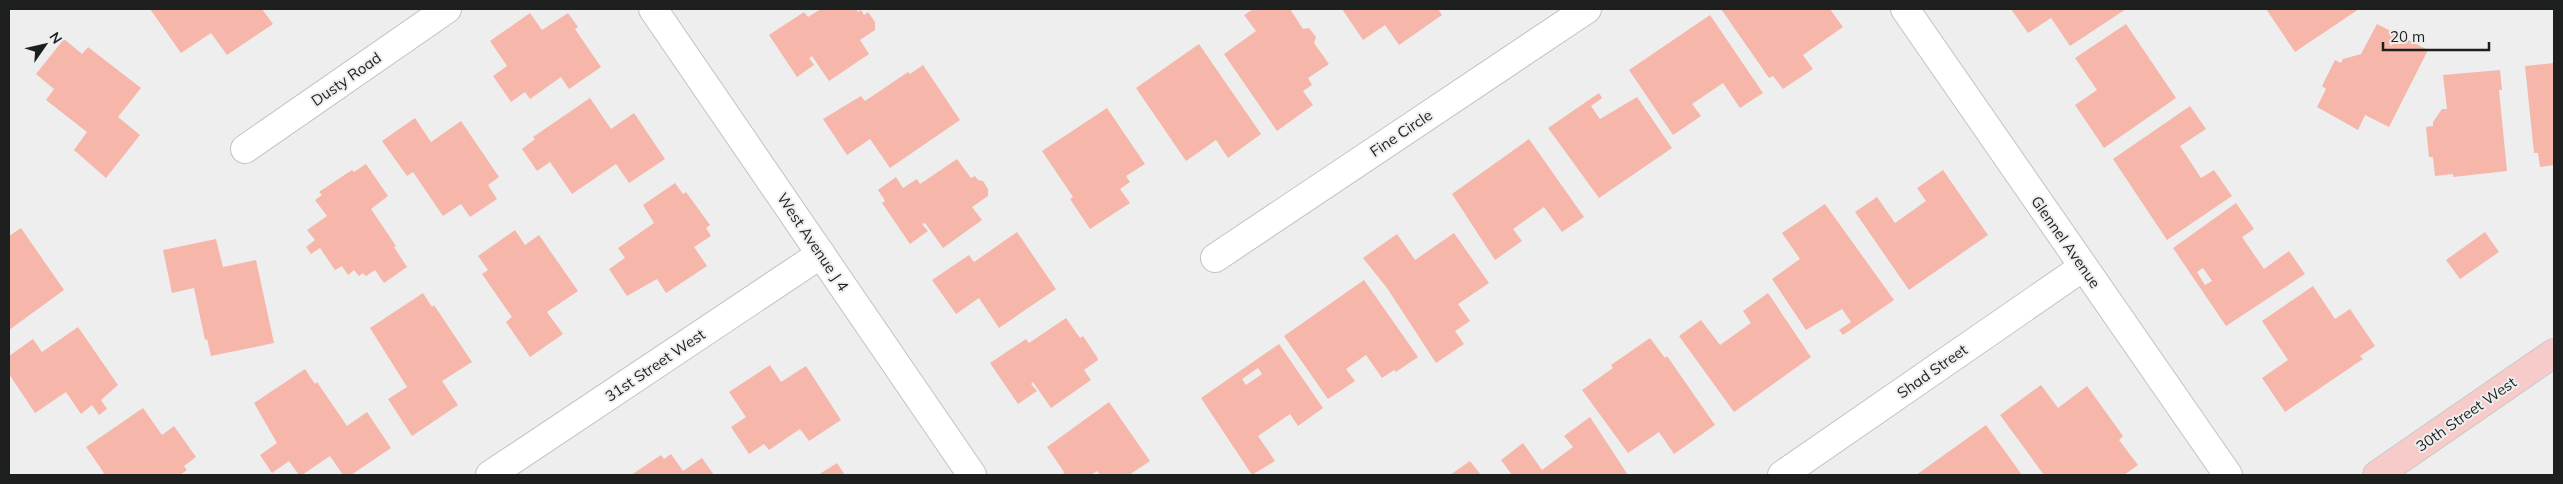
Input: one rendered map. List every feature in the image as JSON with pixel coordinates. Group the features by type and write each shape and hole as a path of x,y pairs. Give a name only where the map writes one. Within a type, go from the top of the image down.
{"main road":[{"name":"30th Street West","path":"2377,475 2554,353"}],"street":[{"name":"Dusty Road","path":"245,148 447,9"},
{"name":"West Avenue J 4","path":"653,9 972,475"},
{"name":"Fine Circle","path":"1215,258 1587,9"},
{"name":"Glennel Avenue","path":"1905,9 2082,267 2228,475"},
{"name":"31st Street West","path":"490,475 821,254"},
{"name":"Shad Street","path":"1782,475 2082,267"}],"building":[{"path":"150,9 262,9 273,24 227,55 211,33 181,53"},
{"path":"821,9 856,9 858,12 861,10 864,15 868,12 875,22 875,30 860,40 869,54 829,81 812,56 809,58 814,65 797,77 769,35 804,12 808,17"},
{"path":"1253,9 1290,9 1303,29 1309,28 1316,37 1314,43 1329,64 1308,78 1312,85 1303,91 1313,105 1277,131 1224,54 1256,31 1244,15"},
{"path":"1342,9 1438,9 1442,15 1399,45 1385,25 1363,40"},
{"path":"1721,9 1830,9 1843,27 1803,55 1813,69 1783,89 1773,76 1769,78"},
{"path":"2011,9 2126,9 2070,46 2051,18 2028,33"},
{"path":"2266,9 2359,9 2295,52"},
{"path":"530,13 542,30 568,13 578,27 575,29 601,67 569,89 561,77 530,99 525,92 511,102 493,76 507,66 490,41"},
{"path":"1710,15 1763,93 1740,108 1723,83 1692,104 1701,116 1673,135 1629,70"},
{"path":"2126,24 2176,98 2104,148 2075,105 2097,90 2075,58"},
{"path":"2377,24 2428,50 2389,127 2365,115 2358,130 2317,107 2326,89 2322,86 2335,60 2341,63 2343,59 2361,54"},
{"path":"64,39 82,54 88,47 141,88 118,117 140,135 106,178 74,150 87,132 46,100 54,89 36,74"},
{"path":"1199,44 1261,134 1228,158 1216,140 1186,161 1136,88"},
{"path":"2554,63 2554,165 2540,167 2538,153 2534,153 2525,66"},
{"path":"923,65 960,120 890,168 870,139 847,155 823,119 861,96 865,101 908,72 910,74"},
{"path":"2500,70 2502,90 2499,90 2507,171 2453,177 2453,174 2435,176 2433,157 2429,157 2426,127 2433,126 2433,122 2442,109 2447,109 2443,75"},
{"path":"1599,93 1602,98 1591,106 1600,119 1637,97 1672,148 1599,198 1548,128"},
{"path":"590,98 611,129 634,113 665,159 629,183 616,164 572,194 550,162 537,171 522,149 535,139 533,137"},
{"path":"2190,106 2206,129 2180,146 2201,178 2214,170 2232,196 2167,240 2113,159"},
{"path":"1107,108 1145,164 1126,176 1130,182 1120,189 1130,203 1090,229 1070,199 1073,197 1042,151"},
{"path":"415,118 431,142 461,121 499,177 488,185 497,199 470,217 461,204 443,216 413,172 407,176 382,141"},
{"path":"1529,139 1584,217 1562,232 1544,207 1513,229 1522,241 1495,260 1452,194"},
{"path":"957,159 971,178 975,176 978,180 983,181 988,189 988,196 972,207 982,220 943,248 925,223 922,224 928,231 910,244 882,203 885,201 878,190 896,177 903,188 917,179 920,184"},
{"path":"366,164 388,196 371,209 396,246 394,247 407,267 384,283 375,270 366,276 363,273 359,276 354,270 348,275 342,266 335,270 320,248 311,254 306,247 315,240 307,230 327,216 315,200 322,195 319,192 352,170 354,172"},
{"path":"1943,170 1988,235 1909,290 1855,212 1877,197 1895,223 1926,201 1917,188"},
{"path":"675,183 683,194 686,192 710,225 706,228 711,236 694,247 707,266 666,293 657,279 627,296 609,269 625,258 618,248 654,223 643,205"},
{"path":"2236,203 2254,229 2242,237 2264,269 2289,251 2305,274 2226,326 2173,248","holes":["2203,268 2212,281 2205,285 2197,272"]},
{"path":"1825,204 1894,300 1843,335 1839,330 1851,322 1842,309 1806,330 1772,279 1800,259 1782,233"},
{"path":"21,228 64,290 9,330 9,236"},
{"path":"515,230 525,245 539,235 578,291 547,312 563,334 530,357 506,322 512,317 482,274 488,270 478,256"},
{"path":"1017,232 1056,289 999,328 979,298 956,314 932,280 969,255 974,262"},
{"path":"2485,232 2499,252 2460,279 2446,260"},
{"path":"1454,233 1489,283 1458,304 1470,321 1455,331 1464,344 1436,363 1387,288 1363,258 1397,234 1415,260"},
{"path":"216,239 223,267 256,260 274,343 211,356 207,339 205,340 194,288 172,293 163,250"},
{"path":"1364,280 1418,357 1396,372 1394,370 1382,378 1366,355 1346,369 1355,381 1328,399 1284,336"},
{"path":"2313,286 2335,319 2350,309 2375,346 2360,356 2363,359 2285,412 2262,378 2288,360 2262,321"},
{"path":"423,293 432,307 434,305 472,362 442,381 458,405 412,436 388,399 407,387 370,328"},
{"path":"1768,293 1811,357 1734,412 1679,336 1701,320 1720,345 1751,323 1743,311"},
{"path":"1066,318 1080,338 1083,336 1097,357 1098,360 1084,370 1091,380 1051,408 1033,382 1031,384 1037,391 1018,404 990,363 1026,339 1029,343"},
{"path":"78,327 118,385 101,400 107,409 99,415 92,405 81,414 66,392 35,413 9,374 9,356 33,339 42,352"},
{"path":"1650,338 1665,358 1667,356 1715,425 1674,454 1659,432 1628,453 1582,390 1613,368 1611,365"},
{"path":"1279,344 1323,408 1298,426 1290,414 1258,436 1275,461 1252,475 1201,398","holes":["1258,368 1262,374 1246,385 1242,379"]},
{"path":"770,365 781,382 806,366 841,420 809,441 800,429 769,450 764,444 749,454 731,427 746,417 729,392"},
{"path":"305,369 315,384 317,382 347,426 367,412 391,448 351,475 343,475 330,456 302,475 299,475 289,461 272,473 260,455 277,443 254,403"},
{"path":"2041,385 2058,408 2087,386 2123,436 2119,440 2138,465 2124,475 2044,475 2000,415"},
{"path":"1109,402 1150,461 1129,475 1100,475 1097,471 1091,475 1063,475 1064,472 1047,447"},
{"path":"143,408 162,435 174,426 196,457 184,466 187,470 180,475 101,475 104,473 86,447"},
{"path":"1590,417 1628,475 1512,475 1501,460 1523,443 1542,470 1573,447 1564,436"},
{"path":"1986,425 2022,475 1916,475"},
{"path":"671,454 683,471 702,458 714,475 631,475 661,455 664,459"},
{"path":"1470,461 1481,475 1450,475"},
{"path":"837,463 845,475 818,475"}]}
